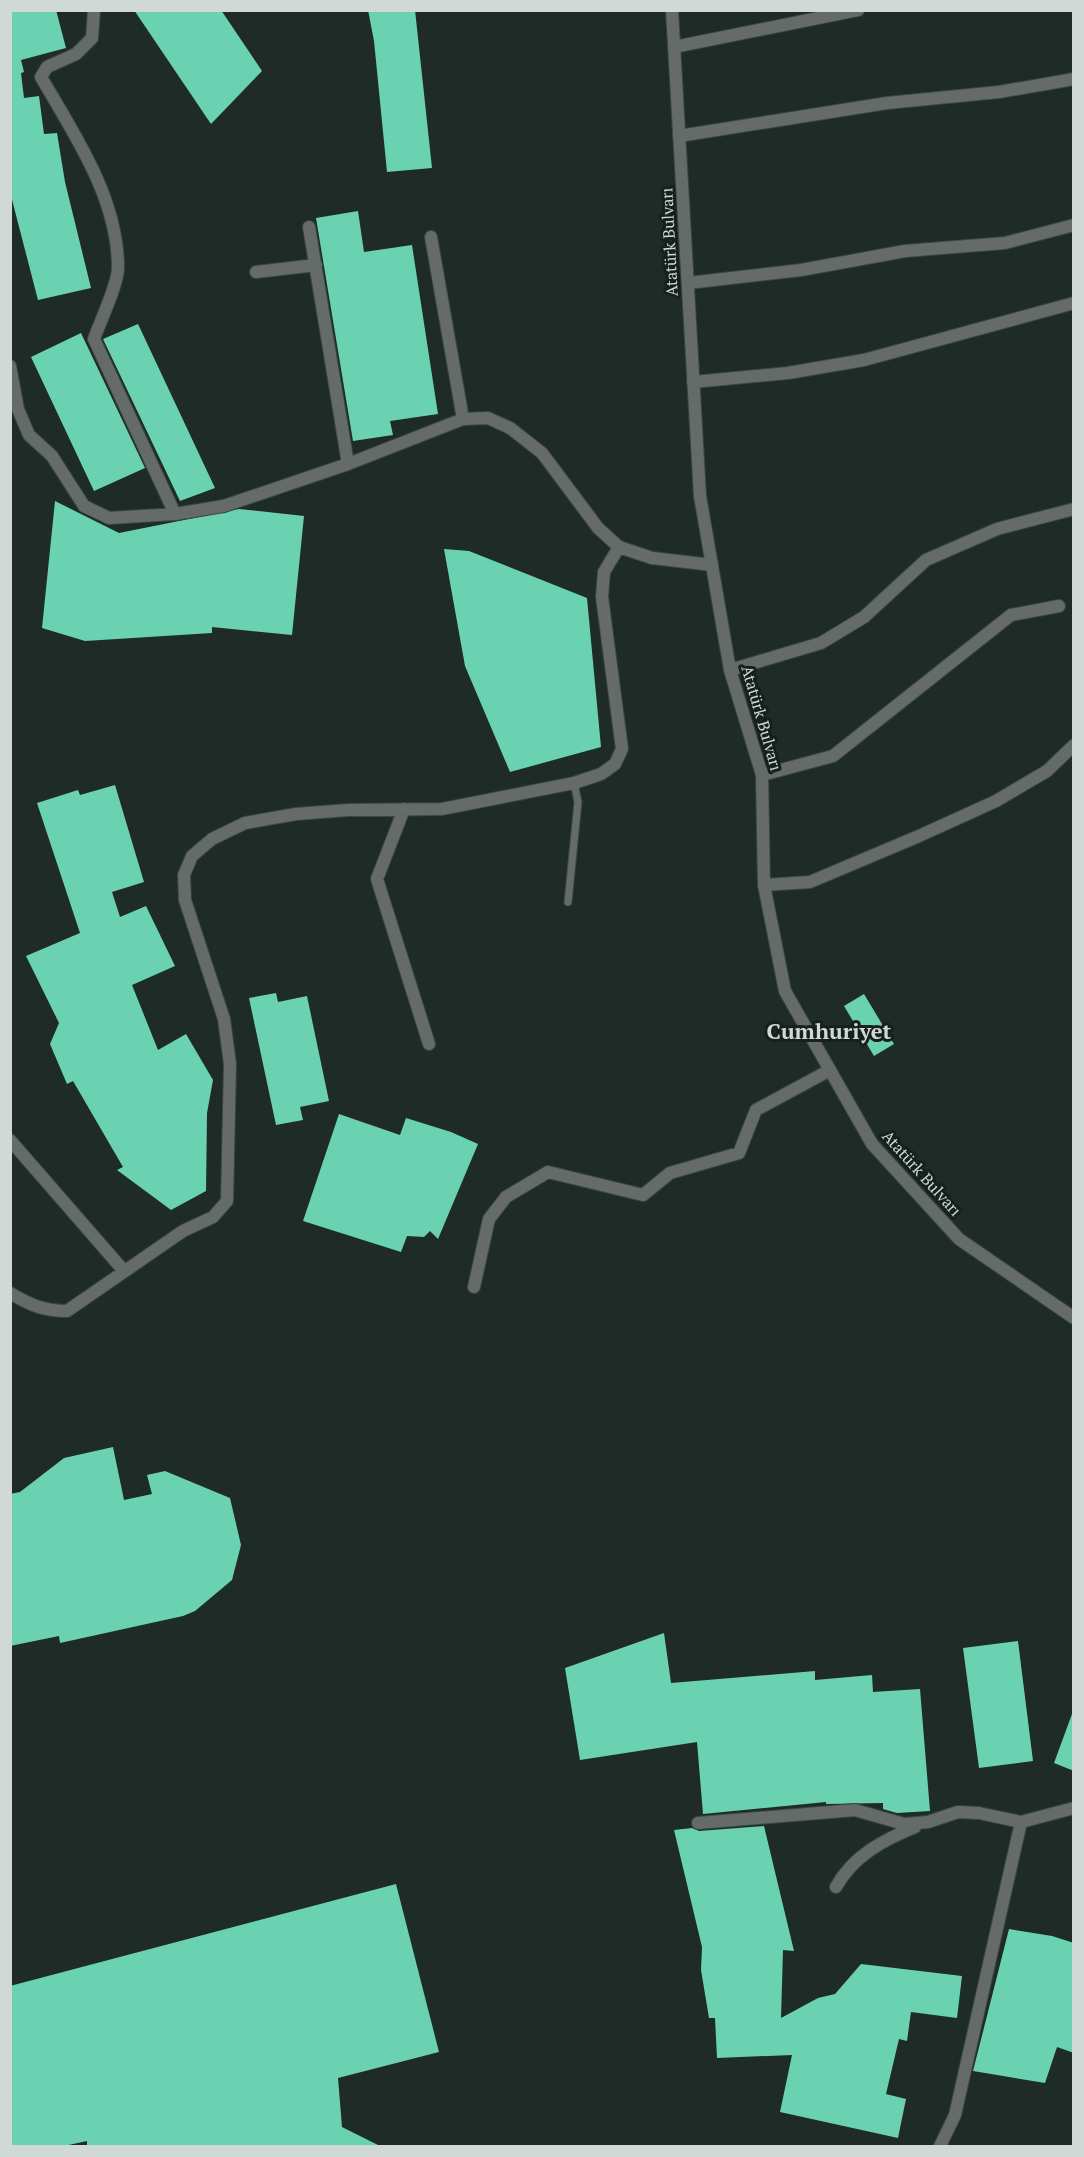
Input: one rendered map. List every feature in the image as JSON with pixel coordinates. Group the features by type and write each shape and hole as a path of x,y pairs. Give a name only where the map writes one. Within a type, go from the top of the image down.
{"street":[{"path":"94,10 92,38 76,54 47,67 41,77 105,195 114,231 118,271 94,339 175,514"},
{"name":"Atatürk Bulvarı","path":"672,10 700,496 730,670 762,775 764,885 785,991 872,1143 958,1239 1074,1318"},
{"path":"674,47 858,10"},
{"path":"679,136 887,103 999,92 1074,79"},
{"path":"688,283 801,270 904,251 1005,243 1074,225"},
{"path":"309,226 348,464"},
{"path":"431,237 463,419"},
{"path":"256,272 316,265"},
{"path":"693,382 788,373 864,360 1074,303"},
{"path":"10,366 18,408 29,435 52,456 84,506 109,518 175,514 224,506 348,464 463,419 488,418 510,428 542,453 591,520 619,547 652,558 712,565"},
{"path":"730,670 821,643 864,617 927,560 997,529 1074,509"},
{"path":"10,1293 31,1306 48,1311 67,1311 183,1231 213,1217 227,1201 230,1064 224,1019 185,900 184,874 192,856 212,839 245,824 296,814 459,807 574,783 601,774 615,764 622,748 602,597 604,572 619,547"},
{"path":"762,775 833,756 1011,615 1059,606"},
{"path":"764,885 810,882 919,836 996,801 1047,771 1074,745"},
{"path":"404,809 377,879 429,1044"},
{"path":"474,1287 489,1219 506,1197 548,1172 643,1195 670,1173 739,1153 756,1110 830,1070"},
{"path":"10,1140 124,1271"},
{"path":"836,1887 846,1869 863,1854 888,1838 927,1822 958,1812 979,1813 1021,1822 1074,1808"},
{"path":"698,1823 855,1810 904,1824 927,1822"},
{"path":"940,2146 955,2115 1021,1822"}],"lane":[{"path":"568,902 578,802 574,783"}],"building":[{"path":"10,10 56,10 66,48 21,60 24,72 21,73 24,98 39,96 44,134 57,133 65,182 91,288 38,300 10,192"},
{"path":"134,10 221,10 262,71 211,124"},
{"path":"368,10 415,10 432,168 387,172 374,41"},
{"path":"358,211 364,252 412,245 438,414 390,421 393,435 353,441 316,218"},
{"path":"138,324 215,488 180,501 103,339"},
{"path":"81,333 145,468 94,491 31,357"},
{"path":"55,501 119,533 239,509 304,516 292,635 212,627 212,633 85,641 42,628"},
{"path":"444,549 469,551 587,598 601,747 510,772 465,666"},
{"path":"115,785 144,882 112,892 120,917 146,906 175,966 132,985 158,1050 186,1034 213,1080 207,1113 206,1191 171,1210 117,1170 123,1167 73,1081 67,1084 50,1044 59,1023 26,956 80,933 37,803 78,790 80,795"},
{"path":"276,993 278,1002 307,996 329,1101 300,1107 303,1120 276,1125 249,998"},
{"path":"864,994 894,1044 874,1056 844,1006"},
{"path":"339,1114 400,1135 406,1118 451,1132 478,1144 438,1239 430,1231 424,1237 407,1236 401,1252 303,1221"},
{"path":"113,1447 124,1500 152,1494 147,1475 165,1471 230,1498 241,1545 232,1580 195,1611 183,1616 60,1643 59,1636 10,1646 10,1494 20,1492 64,1458"},
{"path":"664,1633 671,1683 815,1671 815,1680 872,1675 873,1692 920,1689 930,1811 897,1813 883,1809 883,1803 826,1804 826,1802 703,1814 697,1742 580,1760 565,1668"},
{"path":"1018,1641 1033,1761 979,1768 963,1648"},
{"path":"1072,1714 1074,1715 1074,1771 1054,1763"},
{"path":"764,1826 794,1951 783,1950 781,2018 818,1998 835,1994 861,1964 962,1976 957,2018 911,2012 907,2041 899,2039 886,2094 906,2099 898,2138 780,2112 792,2055 717,2058 715,2018 709,2018 701,1970 702,1947 674,1830 692,1828 699,1831"},
{"path":"396,1884 439,2052 338,2078 342,2127 380,2146 87,2146 87,2141 64,2146 10,2146 10,1986"},
{"path":"1009,1929 1052,1936 1074,1943 1074,2053 1057,2047 1045,2083 973,2071"}],"district":[{"name":"Cumhuriyet","path":"829,1031"}]}
